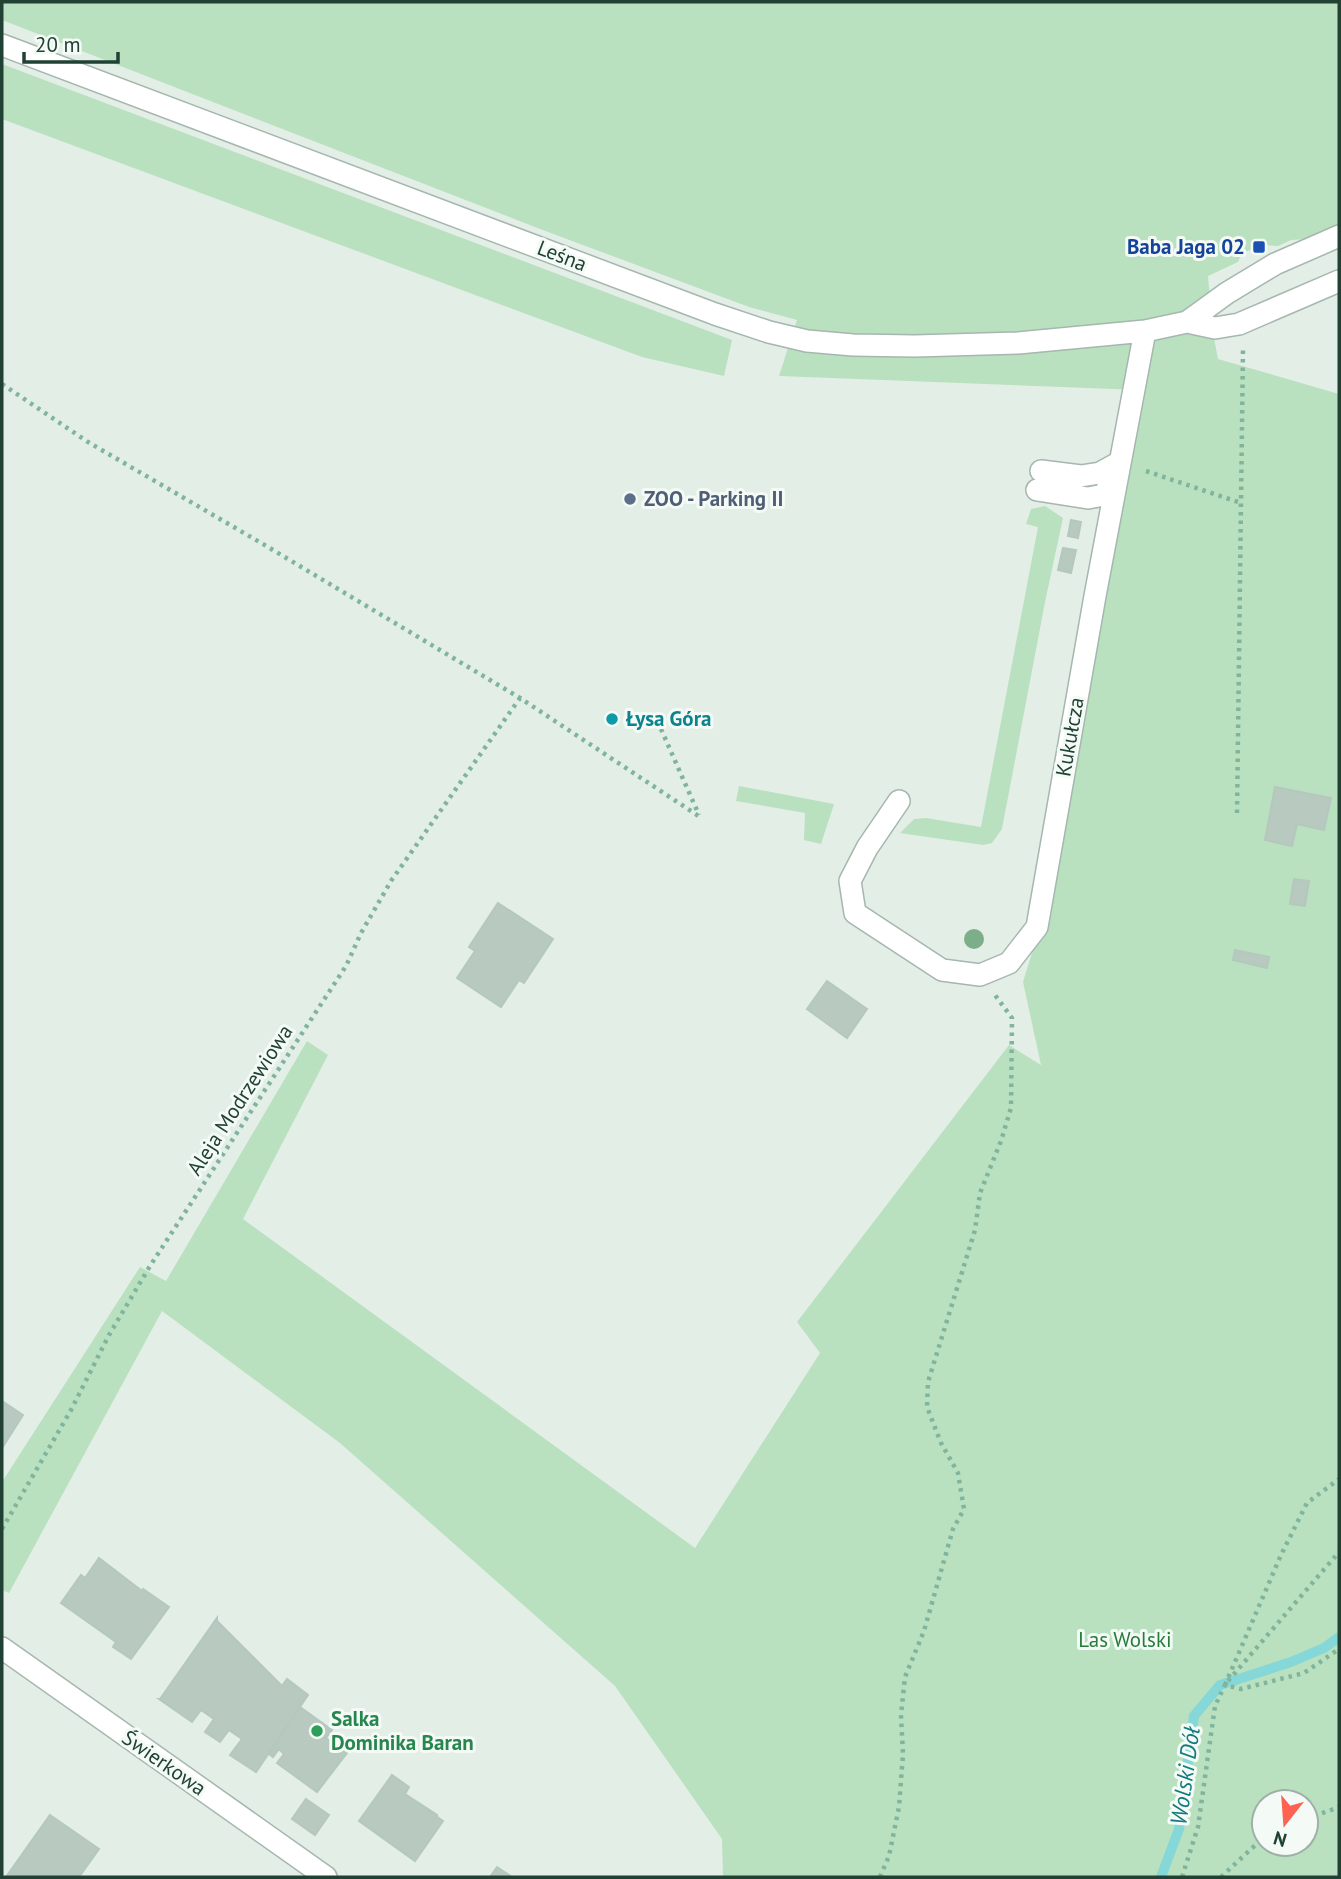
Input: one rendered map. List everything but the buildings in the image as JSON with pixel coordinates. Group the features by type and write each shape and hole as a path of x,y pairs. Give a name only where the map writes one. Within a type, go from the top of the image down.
{"street":[{"name":"Leśna","path":"2,45 716,314 769,332 807,341 915,346 1018,343 1145,331 1187,322"},
{"path":"1187,322 1227,293 1275,264 1339,236"},
{"path":"1187,322 1215,328 1239,324 1339,281"},
{"name":"Kukułcza","path":"979,975 1009,963 1037,928 1145,331"},
{"path":"1039,480 1081,477 1100,473 1120,463"},
{"path":"899,800 867,848 850,881 855,913 942,970 979,975"},
{"name":"Świerkowa","path":"2,1648 326,1877"}],"path":[{"path":"1237,813 1243,340 1239,324"},
{"path":"2,384 88,442 520,698 700,817 661,729"},
{"path":"1120,463 1241,503"},
{"name":"Aleja Modrzewiowa","path":"2,1529 144,1277 346,966 361,933 391,881 520,698"},
{"path":"880,1877 889,1856 899,1807 903,1754 901,1715 905,1677 923,1631 953,1529 964,1509 958,1473 941,1443 927,1407 928,1382 975,1230 979,1192 1001,1141 1011,1108 1012,1018 979,975"},
{"path":"1182,1877 1198,1827 1215,1706 1281,1555 1307,1503 1339,1479"},
{"path":"1225,1685 1339,1552"},
{"path":"1225,1685 1241,1689 1304,1673 1339,1649"},
{"path":"1320,1814 1339,1807"},
{"path":"1221,1877 1250,1850"}],"green space":[{"name":"Las Wolski","path":"2,2 1339,2 1339,226 1311,239 1291,240 1278,246 1264,245 1242,253 1238,262 1208,276 1218,359 1339,394 1339,1877 723,1877 722,1839 615,1686 340,1443 162,1311 9,1593 2,1590 2,1482 140,1267 166,1281 307,1041 328,1055 243,1219 695,1548 820,1353 797,1322 1009,1045 1041,1065 1023,982 1035,943 1139,390 779,376 797,320 749,307 540,229 2,20"},
{"path":"2,64 732,340 724,376 642,357 2,119"},
{"path":"1045,506 1063,518 1002,829 992,843 983,845 900,833 914,819 926,818 981,827 1038,527 1026,524 1031,509"},
{"path":"739,786 834,804 821,844 804,840 805,813 736,801"}],"waterway":[{"name":"Wolski Dół","path":"1161,1877 1179,1829 1194,1716 1220,1685 1291,1662 1324,1648 1339,1637"}],"place":[{"name":"Baba Jaga 02","path":"1259,247"},
{"name":"ZOO - Parking II","path":"630,499"},
{"name":"Łysa Góra","path":"612,719"},
{"name":"Salka Dominika Baran","path":"317,1731"}]}
